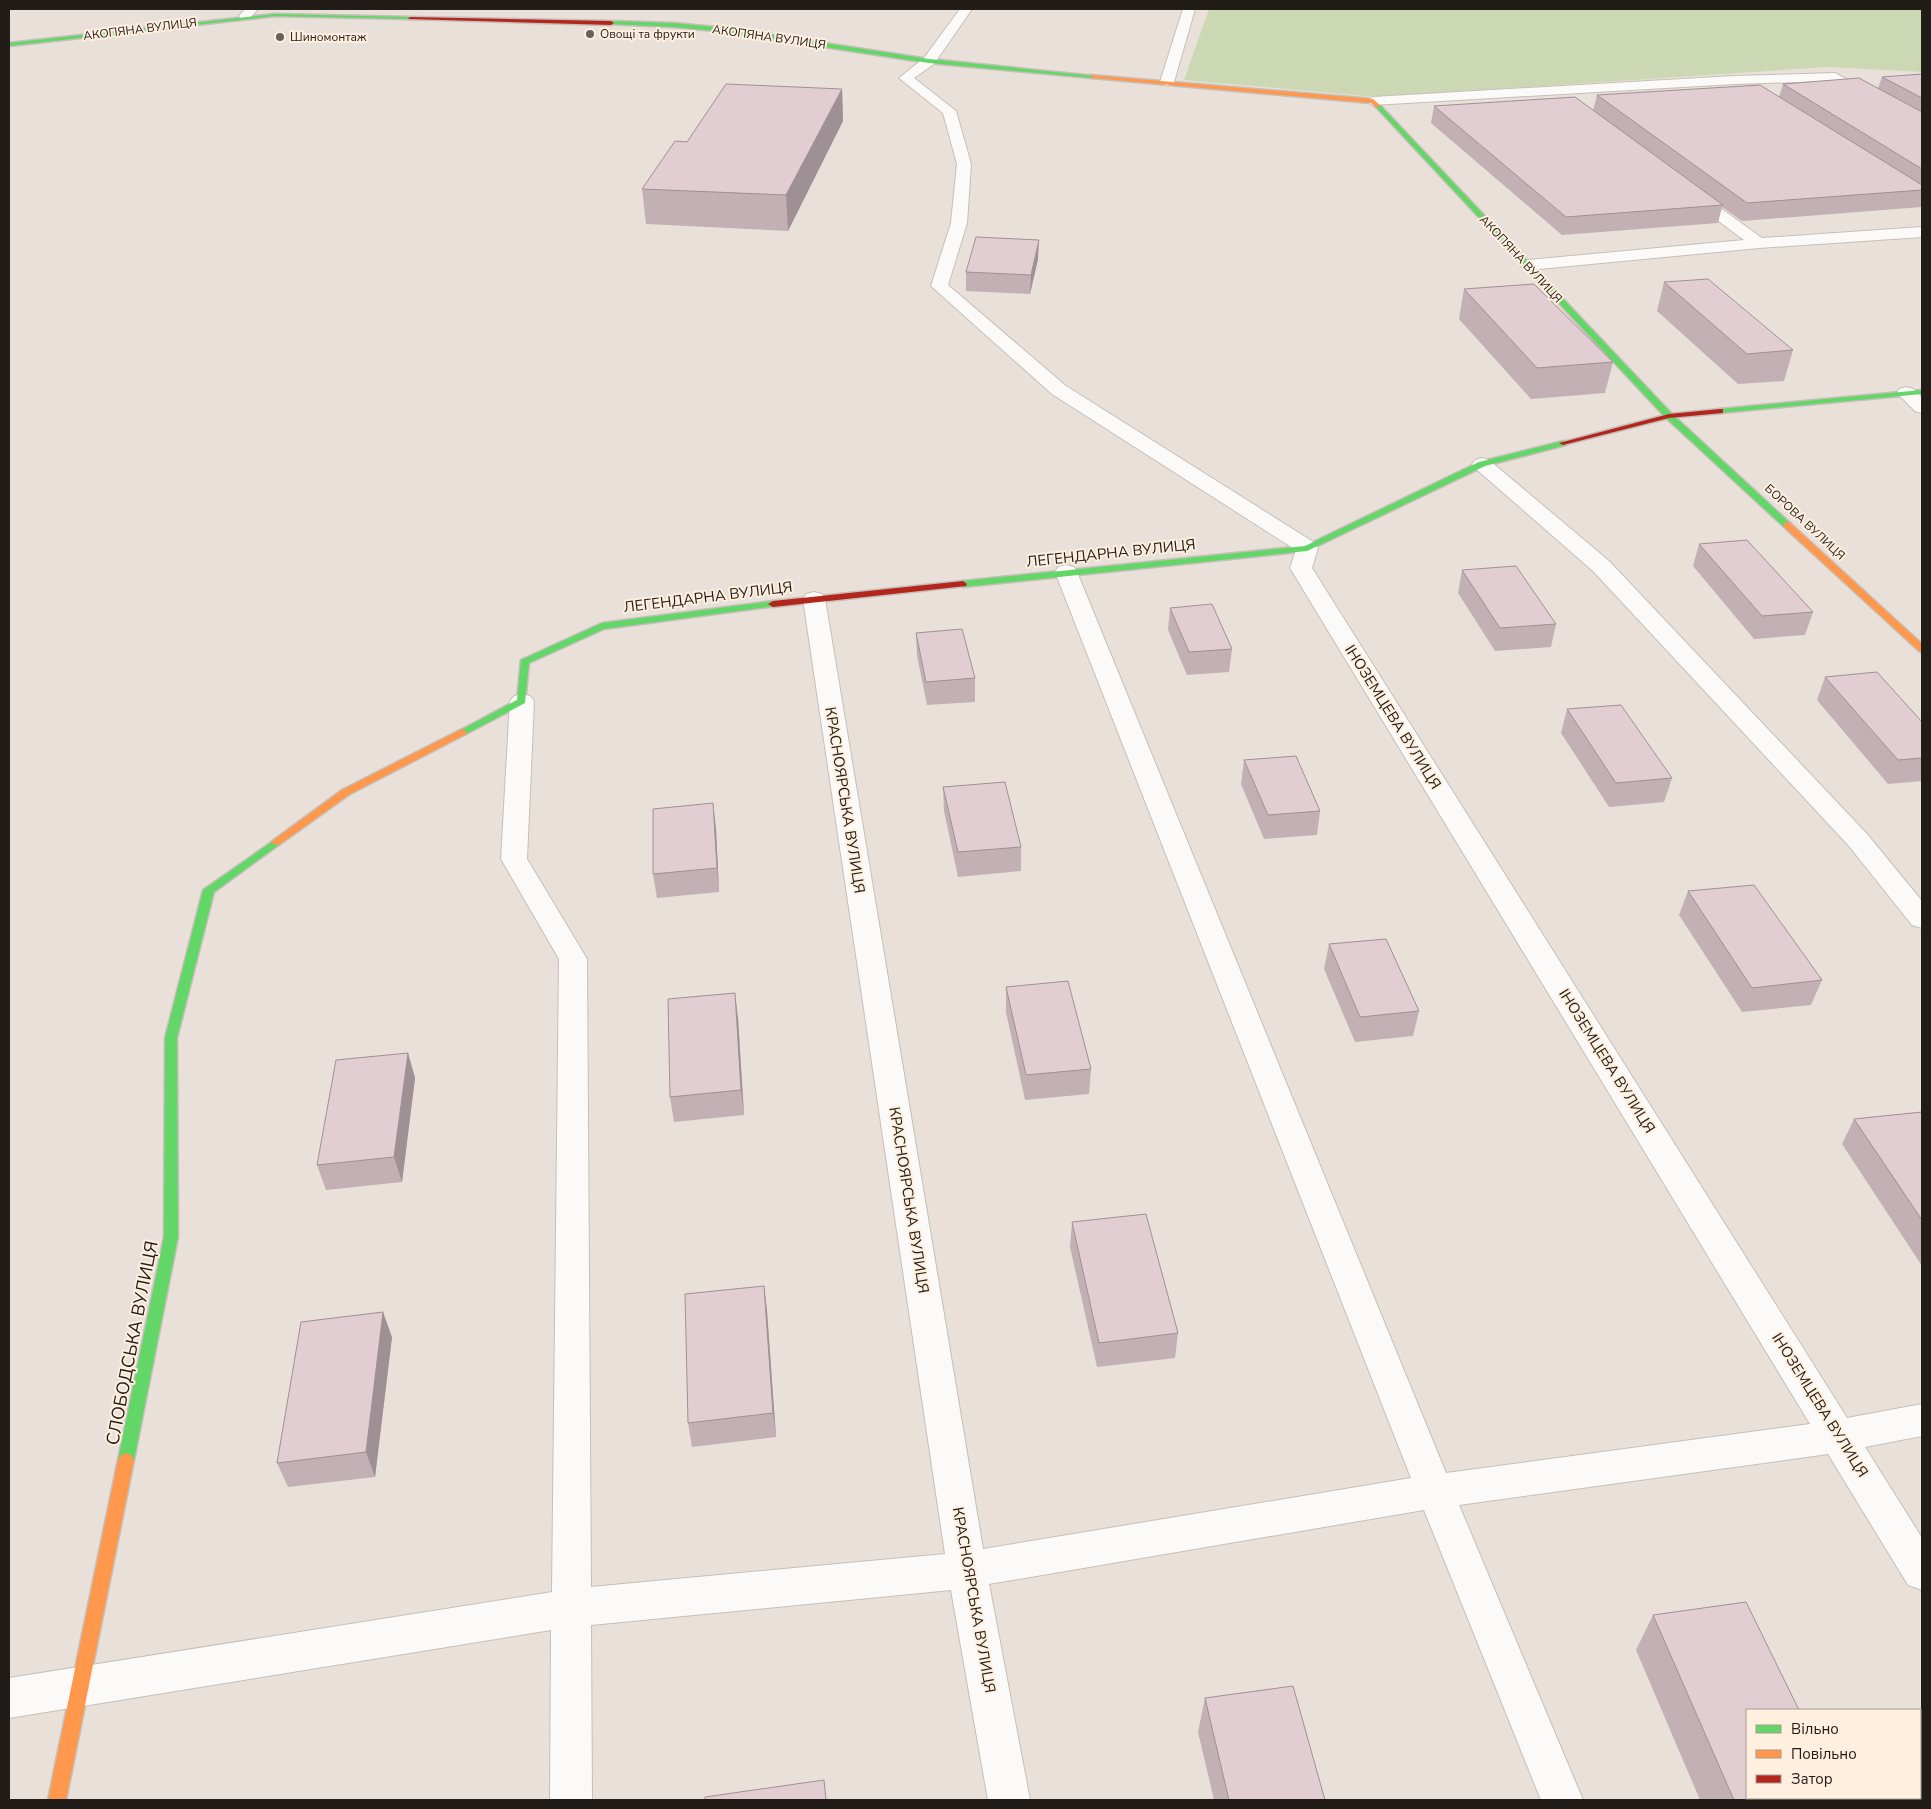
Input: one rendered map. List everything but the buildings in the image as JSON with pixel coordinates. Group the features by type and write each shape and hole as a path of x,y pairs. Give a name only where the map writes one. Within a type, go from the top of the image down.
{"street":[{"path":"966,9 929,61 906,78 949,111 964,164 959,223 939,286 1059,390 1307,548"},
{"path":"1166,82 1188,9"},
{"name":"АКОПЯНА ВУЛИЦЯ","path":"9,45 249,13 673,25 726,30 929,61 1373,101 1734,80 1835,77 1922,126"},
{"path":"673,25 688,14"},
{"path":"1734,80 1759,96"},
{"path":"1552,91 1568,103"},
{"name":"АКОПЯНА ВУЛИЦЯ","path":"1373,101 1670,416"},
{"path":"1680,184 1759,243"},
{"path":"1528,265 1759,243 1922,232"},
{"path":"1914,393 1922,407"},
{"name":"ЛЕГЕНДАРНА ВУЛИЦЯ","path":"522,701 524,662 602,626 814,599 1307,548 1482,464 1670,416 1914,393"},
{"name":"БОРОВА ВУЛИЦЯ","path":"1670,416 1922,649"},
{"path":"1482,464 1601,566 1858,840 1922,918"},
{"name":"ІНОЗЕМЦЕВА ВУЛИЦЯ","path":"1307,548 1302,568 1922,1572"},
{"path":"1066,572 1435,1491 1562,1800"},
{"name":"КРАСНОЯРСЬКА ВУЛИЦЯ","path":"814,599 967,1570 1009,1800"},
{"path":"522,701 514,859 573,959 571,1800"},
{"name":"СЛОБОДСЬКА ВУЛИЦЯ","path":"57,1800 171,1237 171,1038 209,890 346,792 522,701"},
{"path":"9,1698 80,1685 572,1608 967,1570 1435,1491 1839,1436 1922,1420"}],"green space":[{"path":"1209,9 1922,9 1922,72 1828,67 1377,97 1184,80"}],"traffic: fast":[{"path":"9,45 275,15 410,18"},
{"path":"611,23 673,25 726,30 929,61 1092,76"},
{"path":"1378,106 1669,416 1787,525"},
{"path":"1720,411 1922,392"},
{"path":"963,584 1307,548 1482,464 1563,443"},
{"path":"462,732 522,701 524,662 602,626 773,604"},
{"path":"126,1460 171,1237 171,1038 209,890 276,842"}],"traffic: slow":[{"path":"1092,76 1373,101 1378,106"},
{"path":"1787,525 1922,649"},
{"path":"276,842 346,792 462,732"},
{"path":"57,1800 126,1460"}],"traffic: jam":[{"path":"410,18 611,23"},
{"path":"1563,443 1669,416 1720,411"},
{"path":"773,604 963,584"}],"place":[{"name":"Овощі та фрукти","path":"590,34"},
{"name":"Шиномонтаж","path":"280,37"}]}
